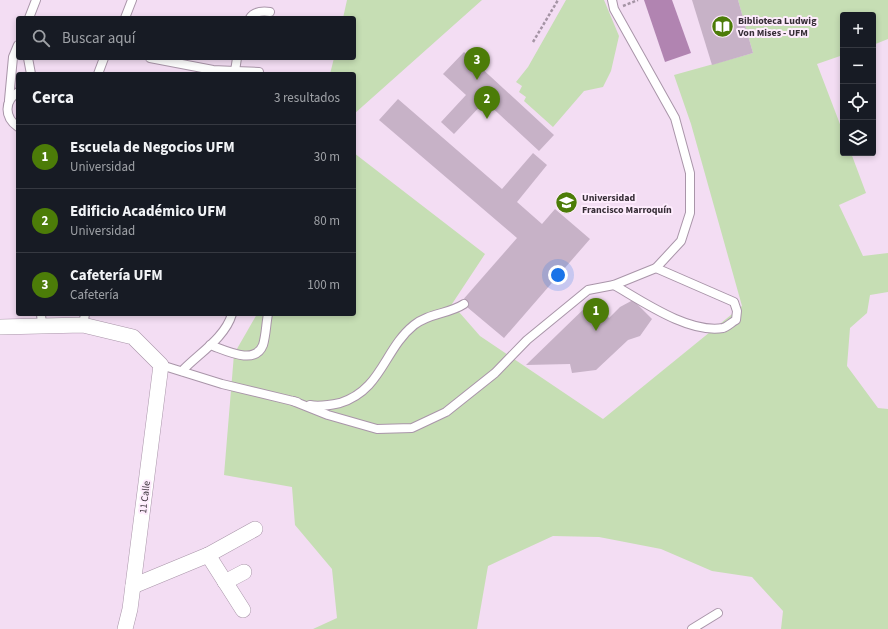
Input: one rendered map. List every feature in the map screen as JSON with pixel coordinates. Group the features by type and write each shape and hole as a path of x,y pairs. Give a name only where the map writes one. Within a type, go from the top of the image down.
{"street":[{"path":"0,327 42,320 84,320 133,337 161,365"},
{"name":"11 Calle","path":"125,629 133,586 161,365"},
{"path":"133,586 208,555 255,530"},
{"path":"208,555 243,610"},
{"path":"225,582 244,572"}],"lane":[{"path":"30,16 36,0"},
{"path":"126,16 132,0"},
{"path":"293,401 328,415 377,429 412,428 446,412 495,373 527,340 588,290 614,284 656,268 681,241 690,214 690,173 675,118 614,9 612,0"},
{"path":"251,16 252,14 262,11 270,12"},
{"path":"16,50 13,58 9,100 7,106 9,119 16,126"},
{"path":"28,60 31,72"},
{"path":"99,72 103,60"},
{"path":"160,60 213,70 259,72"},
{"path":"235,71 237,60"},
{"path":"9,100 16,94"},
{"path":"614,284 664,314 696,326 723,328 736,320 737,311 734,302 656,268"},
{"path":"161,365 222,384 293,401 324,406 344,402 353,398 375,380 400,339 415,324 426,318 449,312 464,304"},
{"path":"182,372 210,345 229,322 231,316"},
{"path":"210,345 248,357 256,354 262,346 268,316"},
{"path":"692,629 718,613"}],"path":[{"path":"533,42 558,0"},
{"path":"618,7 638,0"}],"green space":[{"path":"347,0 482,0 356,112 356,72 330,72 334,60 356,60 356,16 343,16"},
{"path":"566,0 604,0 619,36 611,71 603,87 584,91 553,127 524,101 526,97 519,92 522,86 516,82 528,67"},
{"path":"738,0 888,0 888,39 876,44 876,12 840,12 840,56 817,64 840,124 840,156 852,156 866,193 839,205 863,256 888,253 888,292 870,295 867,313 850,328 847,366 878,408 888,409 888,629 781,629 783,611 752,577 712,571 661,549 599,537 553,536 488,566 477,629 313,629 337,618 332,569 295,525 292,487 224,475 234,354 256,316 356,316 356,155 485,254 452,304 480,336 603,419 742,306 691,124 674,75 753,53"}],"shaded area":[{"path":"644,0 672,0 691,53 665,62"}],"building":[{"name":"Biblioteca Ludwig Von Mises - UFM","path":"692,0 738,0 753,53 712,65"},
{"path":"464,52 554,135 539,151 485,101 454,134 441,122 466,95 443,74"},
{"path":"398,99 502,189 533,153 547,165 517,202 542,224 555,209 590,239 504,338 461,302 517,238 379,120"},
{"path":"633,300 652,319 640,336 628,340 596,370 572,373 570,364 526,365 592,301 609,318 620,307"}],"place":[{"name":"Biblioteca Ludwig Von Mises - UFM","path":"723,26"},
{"name":"Cafetería UFM","path":"477,80"},
{"name":"Edificio Académico UFM","path":"487,119"},
{"name":"Universidad Francisco Marroquín","path":"567,203"},
{"name":"Escuela de Negocios UFM","path":"596,331"}]}
